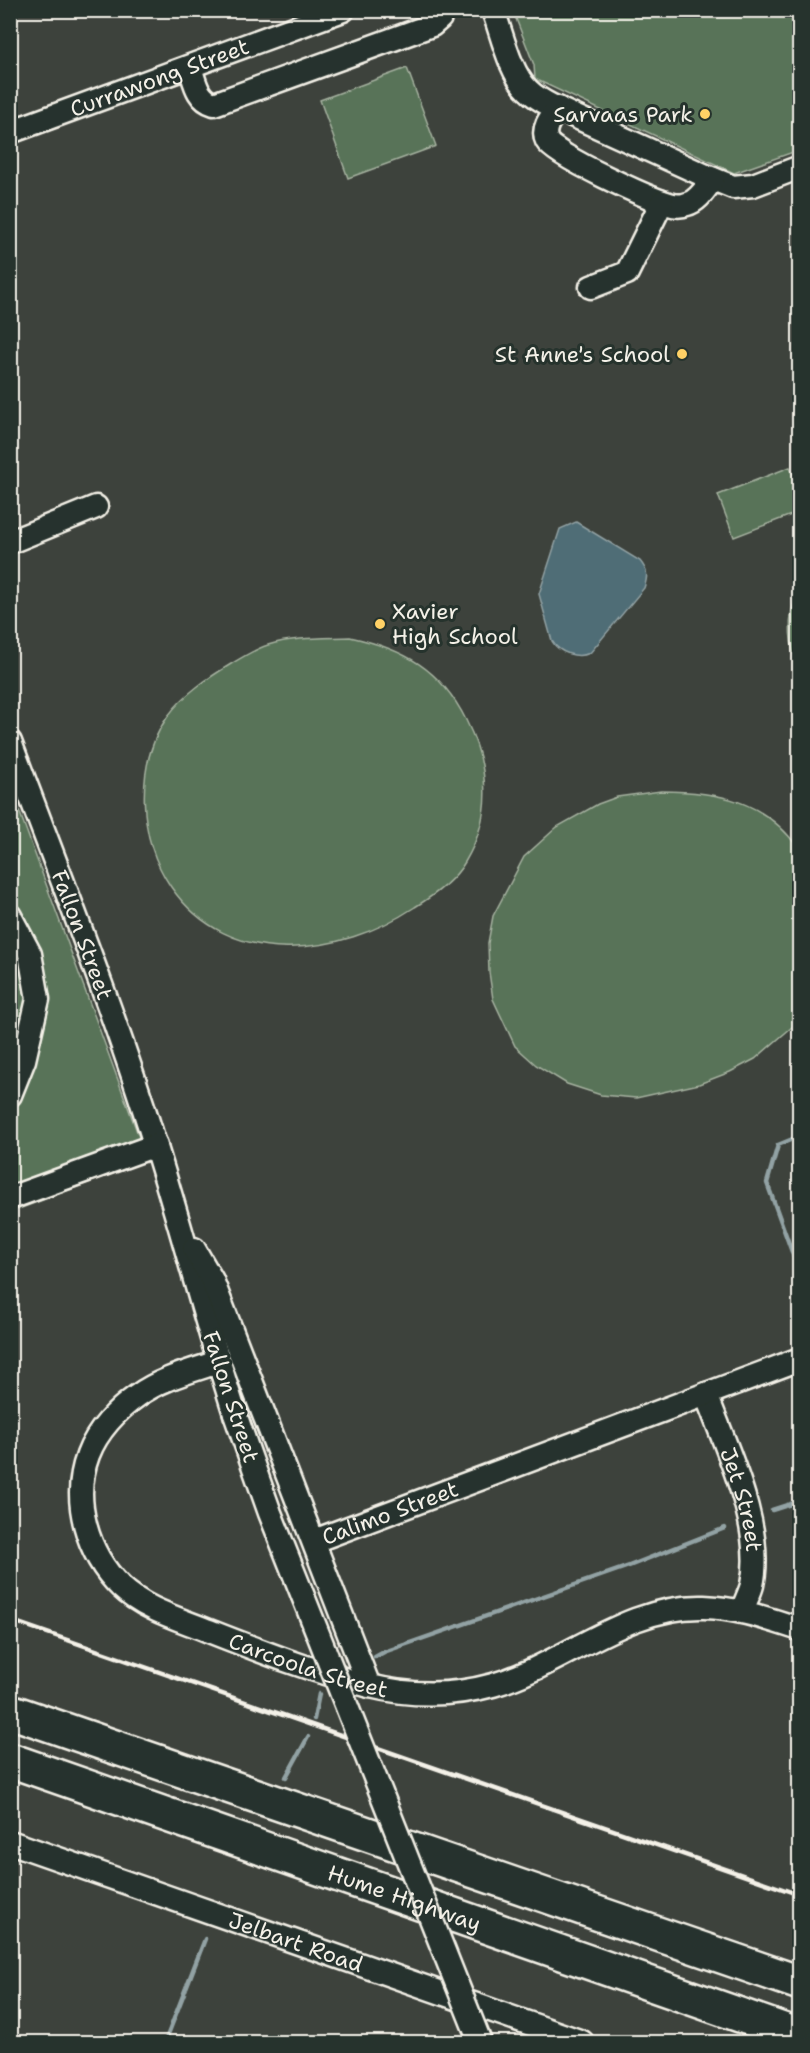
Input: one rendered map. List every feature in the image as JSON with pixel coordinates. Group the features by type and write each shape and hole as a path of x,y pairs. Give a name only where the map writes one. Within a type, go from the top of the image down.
{"highway":[{"path":"10,1711 800,1983"},
{"name":"Hume Highway","path":"10,1760 800,2036"}],"street":[{"name":"Currawong Street","path":"10,132 343,10"},
{"path":"190,67 200,96 206,102 214,104 432,25 440,18 442,10"},
{"path":"493,10 514,68 522,83 539,99 734,187 744,187 800,167"},
{"path":"558,108 550,118 545,132 547,141 552,148 581,166 671,205 688,204 701,194 713,179"},
{"path":"591,287 627,273 662,202"},
{"path":"10,542 96,507"},
{"name":"Fallon Street","path":"10,742 120,1038 156,1145 218,1362 270,1513 480,2043"},
{"path":"10,1095 24,1060 38,999 30,954 11,919"},
{"path":"12,1194 156,1145"},
{"name":"Calimo Street","path":"175,1213 212,1280 314,1541 800,1359"},
{"name":"Carcoola Street","path":"218,1362 145,1391 125,1405 103,1429 88,1454 82,1486 82,1510 87,1534 102,1565 122,1588 151,1607 272,1655 369,1686 405,1692 449,1693 493,1685 527,1672 627,1623 662,1612 703,1607 742,1611 800,1629"},
{"name":"Jet Street","path":"706,1394 750,1515 755,1549 752,1584 742,1611"},
{"path":"314,1541 369,1686"},
{"name":"Jelbart Road","path":"10,1842 582,2043"}],"green space":[{"name":"Sarvaas Park","path":"513,11 799,11 799,150 734,173 535,79 534,65"},
{"path":"407,68 436,146 348,178 320,100"},
{"path":"790,467 799,491 799,512 734,537 718,495"},
{"path":"799,591 799,676 790,633 790,622 794,601"},
{"path":"350,637 387,648 419,664 433,674 456,702 474,738 484,774 484,809 474,844 460,869 436,893 385,924 353,937 320,945 287,947 254,943 223,933 195,914 171,887 152,847 144,802 145,779 149,756 157,735 174,708 197,687 254,651 268,645 308,638"},
{"path":"10,786 139,1137 144,1162 11,1212"},
{"path":"661,791 720,796 755,809 786,832 799,849 799,1021 755,1059 699,1084 636,1098 601,1095 567,1084 536,1065 515,1046 493,999 488,943 493,916 524,857 557,827 598,804 617,797"}],"water":[{"path":"576,522 640,561 647,577 644,588 590,653 585,655 564,652 555,645 539,594 560,529"}],"waterway":[{"path":"800,1136 778,1145 767,1183 800,1274"},
{"path":"772,1510 800,1501"},
{"path":"375,1657 629,1566 725,1528"},
{"path":"314,1719 319,1694"},
{"path":"286,1777 308,1737"},
{"path":"165,2042 205,1939"}],"railway":[{"path":"10,1620 800,1895"}],"place":[{"name":"Sarvaas Park","path":"705,114"},
{"name":"St Anne's School","path":"682,354"},
{"name":"Xavier High School","path":"380,624"}]}
